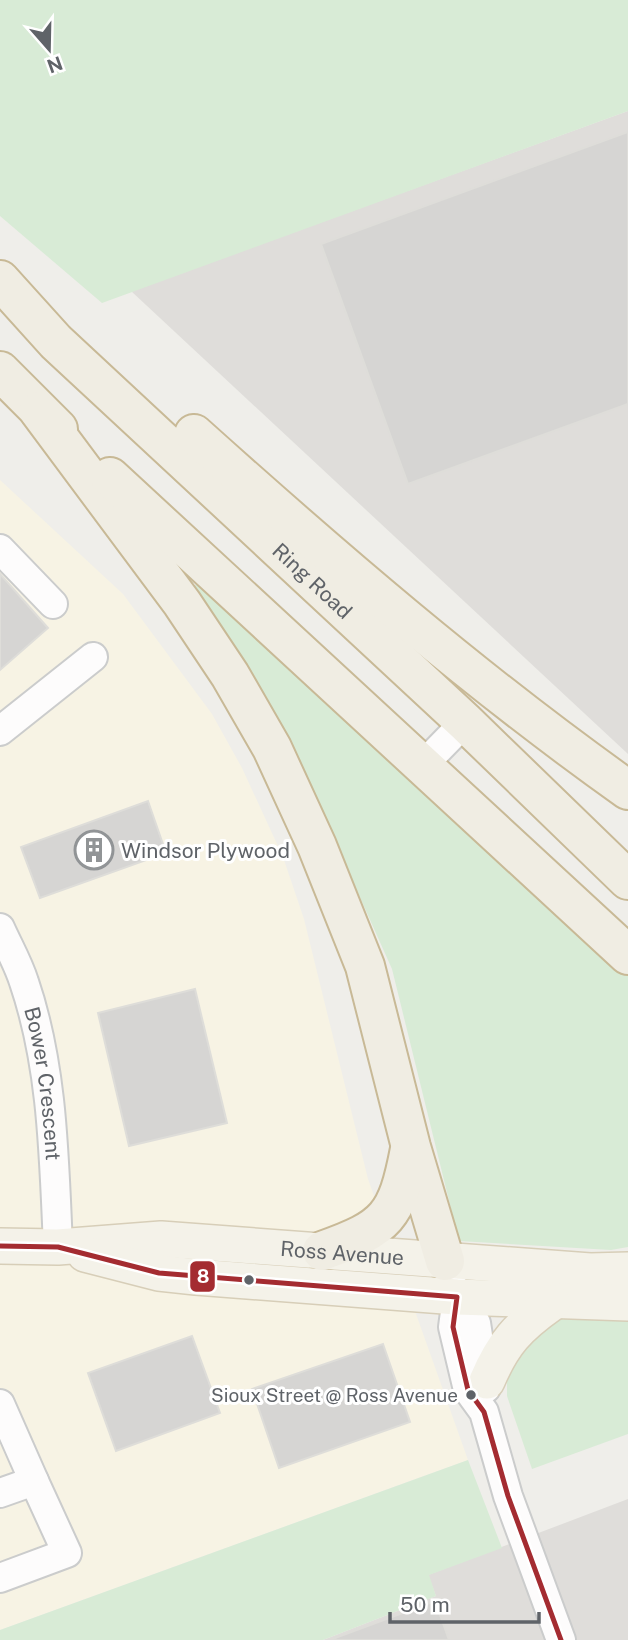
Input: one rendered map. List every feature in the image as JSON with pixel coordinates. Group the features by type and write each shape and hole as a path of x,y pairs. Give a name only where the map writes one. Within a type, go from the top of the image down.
{"highway":[{"path":"0,264 302,529 439,643 628,790"},
{"name":"Ring Road","path":"0,280 57,342 466,722 628,880"},
{"path":"0,371 39,411 628,955"},
{"path":"39,411 182,603 230,675 272,748 317,846 365,966 411,1147 445,1261"},
{"path":"321,1251 357,1239 374,1228 389,1213 402,1192 411,1147"}],"main road":[{"name":"Ross Avenue","path":"0,1246 58,1247 161,1239 445,1261 628,1270"},
{"name":"Ross Avenue","path":"58,1247 159,1273 457,1297 552,1303 628,1303"},
{"path":"486,1397 498,1355 511,1336 552,1303"}],"street":[{"path":"0,549 53,604"},
{"path":"0,731 93,657"},
{"path":"423,765 466,722"},
{"name":"Bower Crescent","path":"0,928 12,982 39,1038 52,1125 58,1247"},
{"path":"445,1261 457,1297 453,1327 468,1390 486,1397 509,1496 561,1640"},
{"path":"0,1404 67,1553 0,1578"},
{"path":"0,1493 34,1481"}],"shaded area":[{"path":"628,111 628,754 131,291"},
{"path":"0,480 123,594 212,714 242,768 283,857 304,919 368,1179 468,1460 0,1630"},
{"path":"628,1499 628,1640 323,1640 436,1596 428,1575"}],"green space":[{"path":"0,0 628,0 628,111 102,303 0,216"},
{"path":"202,581 628,974 628,1247 611,1250 459,1241 392,969 299,761 229,637 189,589"},
{"path":"628,1317 628,1434 532,1469 507,1396 507,1361 547,1318"},
{"path":"468,1460 502,1548 429,1575 436,1596 323,1640 0,1640 0,1630"}],"building":[{"path":"628,132 628,404 408,484 321,244"},
{"path":"0,574 48,628 0,670"},
{"name":"Windsor Plywood","path":"148,801 166,853 40,898 21,847"},
{"path":"195,989 227,1123 129,1146 98,1013"},
{"path":"192,1336 220,1413 116,1451 88,1373"},
{"path":"383,1344 410,1422 279,1468 252,1389"},
{"path":"435,1601 449,1640 335,1638"}],"transit line":[{"name":"8","path":"0,1246 58,1247 159,1273 457,1297 453,1327 468,1390 484,1412 508,1496 561,1640"}],"place":[{"name":"Windsor Plywood","path":"94,850"},
{"name":"Sioux Street @ Ross Avenue","path":"471,1395"}]}
